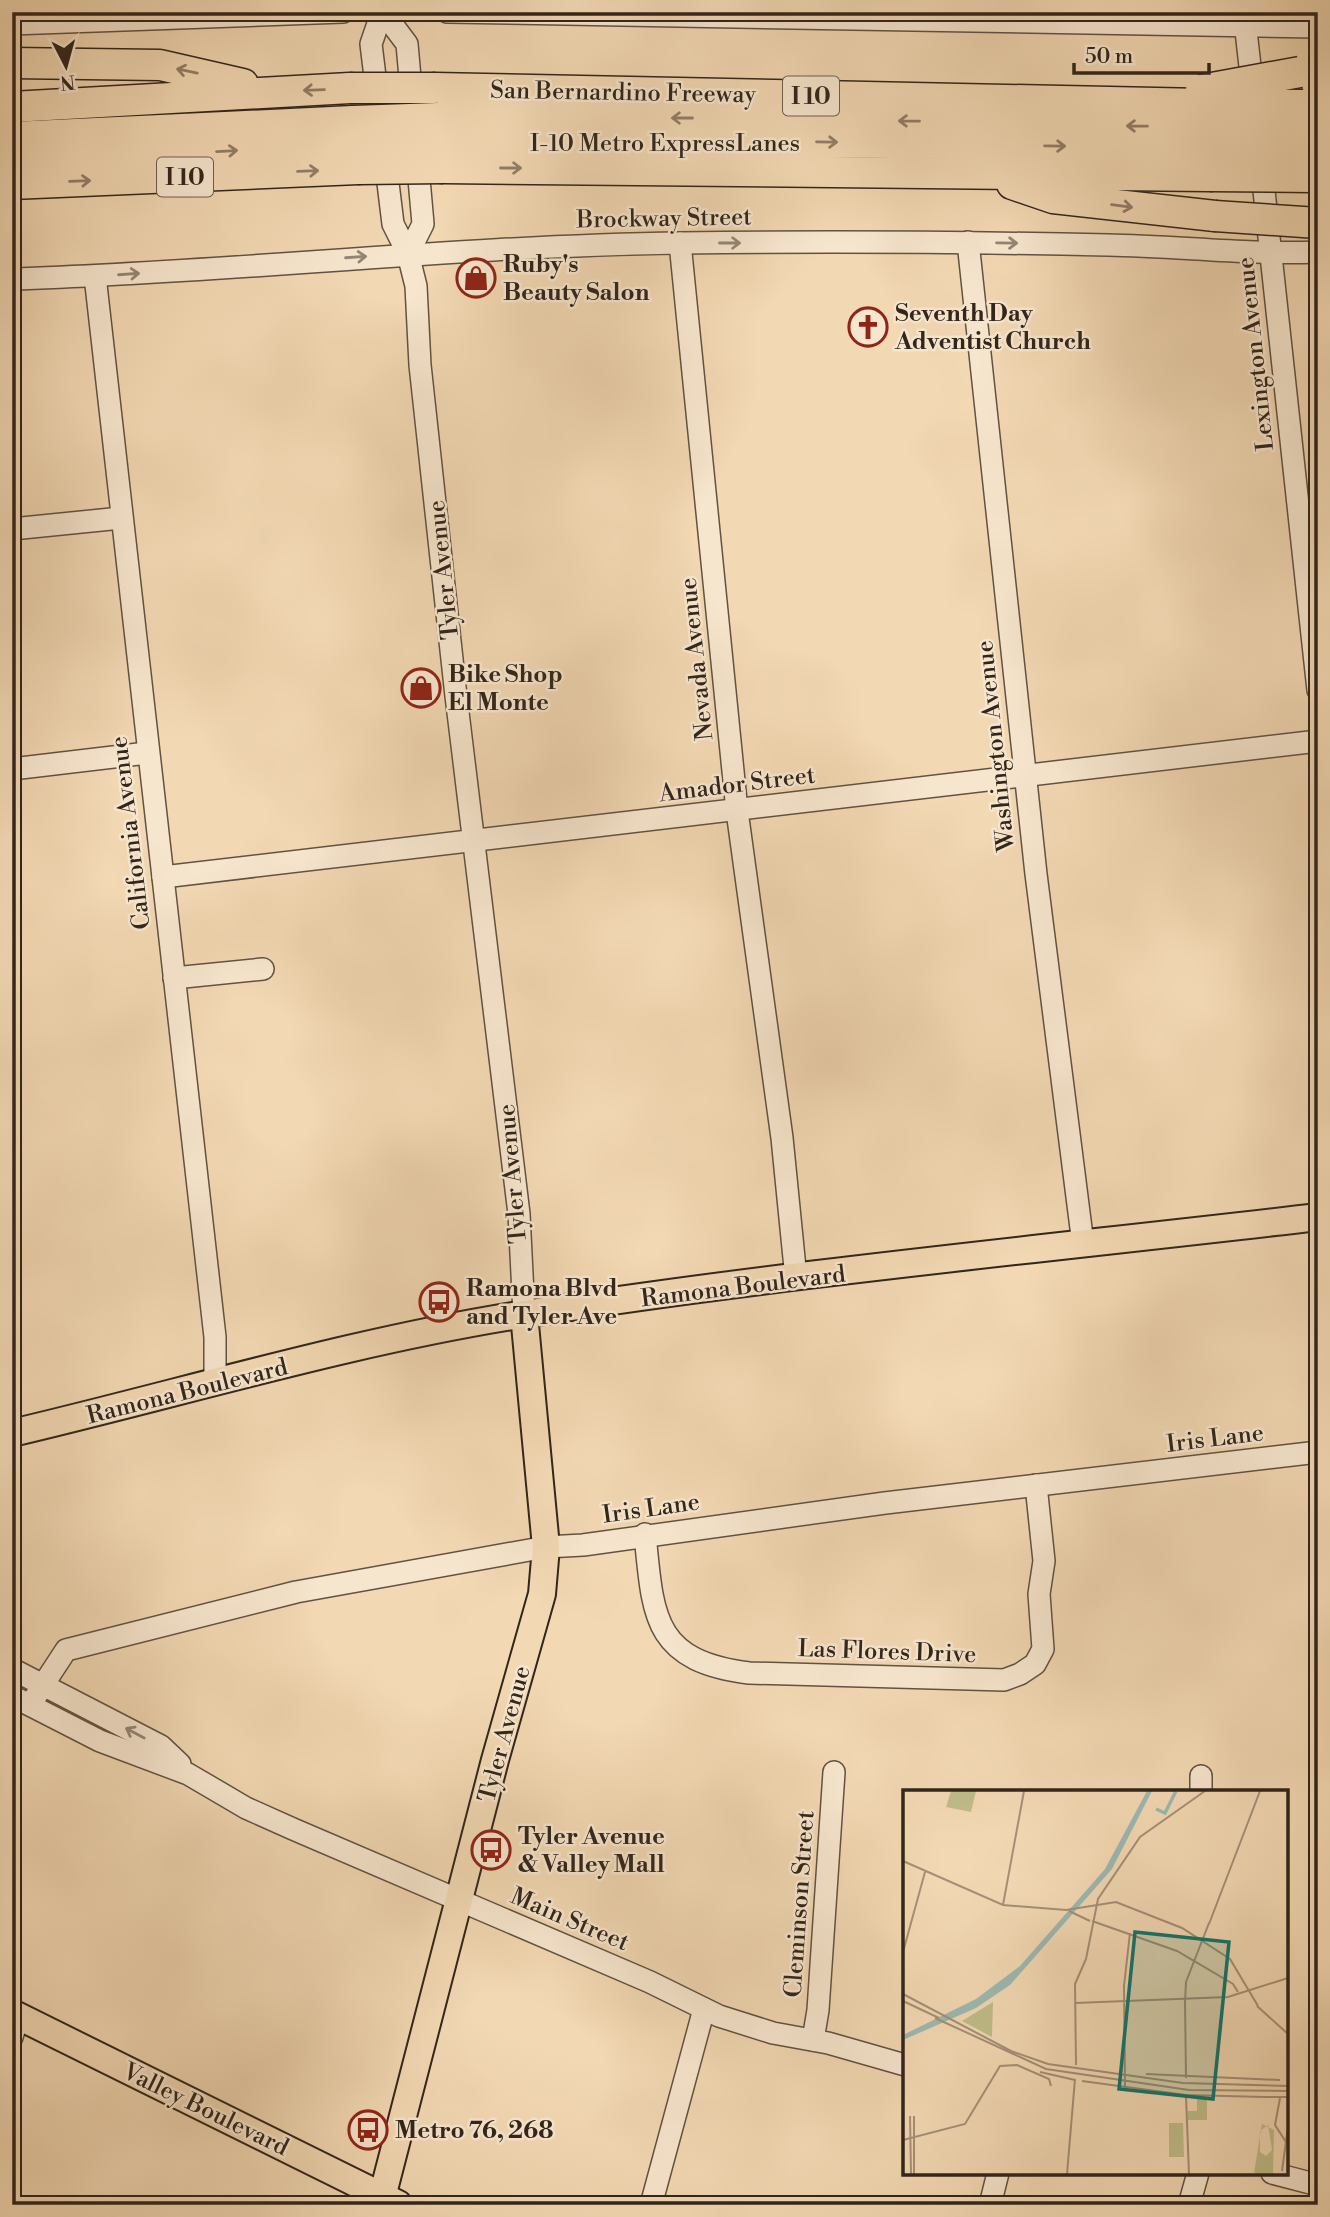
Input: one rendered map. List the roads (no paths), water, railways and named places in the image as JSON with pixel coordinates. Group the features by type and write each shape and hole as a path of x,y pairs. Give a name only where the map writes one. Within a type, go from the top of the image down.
{"highway":[{"path":"12,63 160,65 278,91"},
{"path":"1202,126 1309,72"},
{"name":"San Bernardino Freeway","path":"12,107 278,91 435,88 1202,126 1313,143"},
{"name":"I-10 Metro ExpressLanes","path":"12,161 441,143 746,118 1202,126"},
{"name":"San Bernardino Freeway","path":"12,184 356,145 441,143 815,171 985,176 1202,126 1313,143"},
{"name":"I-10 Metro ExpressLanes","path":"12,138 356,145"},
{"path":"985,176 1053,198 1215,216 1318,223"}],"main road":[{"name":"Ramona Boulevard","path":"12,1433 397,1340 524,1314 1318,1217"},
{"name":"Tyler Avenue","path":"387,2202 460,1901 542,1594 546,1547 524,1314"},
{"name":"Valley Boulevard","path":"14,2022 387,2202"}],"street":[{"path":"12,24 65,17 343,12"},
{"name":"Tyler Avenue","path":"382,12 371,44 393,224 408,254 416,286 423,386 519,1214 524,1314"},
{"name":"Tyler Avenue","path":"382,12 407,44 423,224 408,254"},
{"path":"447,12 1245,19 1318,27"},
{"name":"Lexington Avenue","path":"1245,19 1318,690"},
{"name":"Brockway Street","path":"12,279 95,276 408,254 680,243 968,242 1114,245 1272,254 1318,251"},
{"name":"Washington Avenue","path":"968,242 1024,775 1083,1244"},
{"name":"Nevada Avenue","path":"680,243 737,811 782,1138 796,1279"},
{"name":"California Avenue","path":"95,276 215,1337 215,1383"},
{"path":"12,529 121,518"},
{"name":"Amador Street","path":"163,877 1318,741"},
{"path":"12,769 147,753"},
{"path":"174,978 263,969"},
{"name":"Iris Lane","path":"21,1701 41,1684 66,1650 296,1592 546,1547 583,1545 645,1534 1318,1452"},
{"name":"Las Flores Drive","path":"645,1534 652,1604 660,1625 693,1658 719,1669 749,1673 1004,1680 1035,1664 1043,1649 1040,1594 1044,1560 1036,1485"},
{"name":"Main Street","path":"12,1669 161,1746 188,1774"},
{"name":"Main Street","path":"21,1701 100,1741 188,1774 246,1808 661,1986 704,2009 773,2033 813,2040 903,2064"},
{"name":"Cleminson Street","path":"813,2040 818,2010 834,1772"},
{"path":"651,2205 704,2009"},
{"path":"990,2205 998,2175"},
{"path":"1189,2205 1197,2175"},
{"path":"1280,2175 1318,2185"}],"place":[{"name":"Ruby's Beauty Salon","path":"476,278"},
{"name":"Seventh Day Adventist Church","path":"868,327"},
{"name":"Bike Shop El Monte","path":"421,688"},
{"name":"Ramona Blvd and Tyler Ave","path":"439,1302"},
{"name":"Tyler Avenue & Valley Mall","path":"491,1850"},
{"name":"Metro 76, 268","path":"368,2130"}]}
